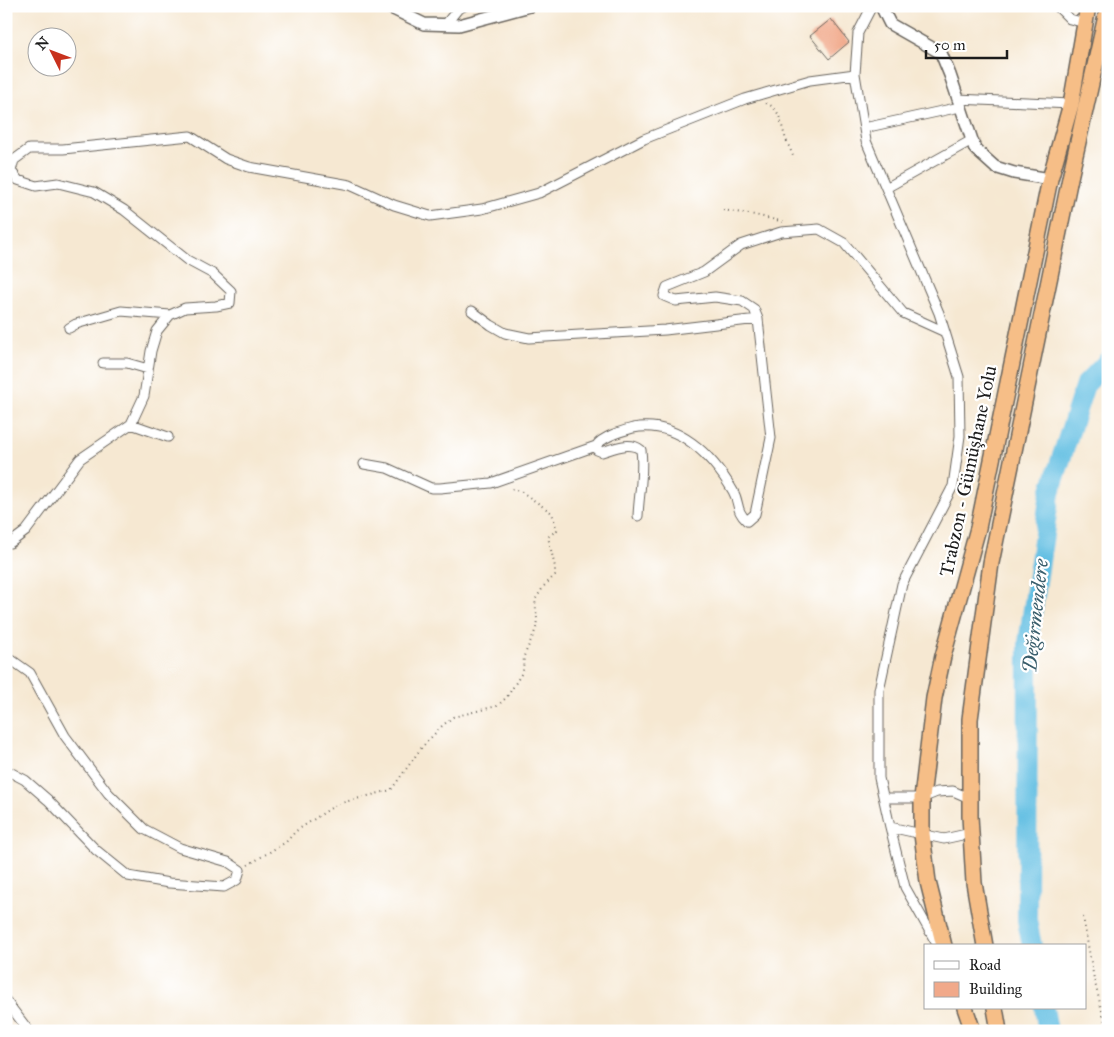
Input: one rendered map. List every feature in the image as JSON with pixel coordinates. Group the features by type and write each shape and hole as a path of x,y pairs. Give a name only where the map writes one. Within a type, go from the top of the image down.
{"highway":[{"name":"Trabzon - Gümüşhane Yolu","path":"944,944 928,882 922,834 922,798 936,690 943,656 978,528 1050,179 1071,104 1088,6"},
{"path":"985,944 974,883 969,798 970,719 991,563 1070,178 1108,7"},
{"path":"966,1010 973,1031"},
{"path":"995,1010 999,1031"}],"street":[{"path":"387,6 424,24 445,25 459,25 530,6"},
{"path":"445,25 458,9 464,6"},
{"path":"872,6 858,33 855,74 866,141 939,313 959,377 960,436 953,486 902,584 879,690 879,778 890,827 905,887 937,944"},
{"path":"881,6 890,24 941,53 975,149 995,167 1014,173 1050,179"},
{"path":"1058,6 1070,20 1085,23"},
{"path":"6,543 10,543 26,531 80,459 131,424 144,396 157,331 170,315 184,308 230,303 231,291 213,274 187,260 124,210 94,192 58,183 36,186 18,180 11,170 14,160 29,149 63,149 190,136 226,159 249,167 350,185 394,205 430,216 482,209 539,193 644,140 745,99 810,80 855,74"},
{"path":"864,128 959,103 1071,104"},
{"path":"886,188 972,140"},
{"path":"364,464 394,470 431,488 491,483 596,446 599,442 623,430 646,426 673,431 691,441 719,470 734,493 740,514 748,521 755,514 771,438 758,319 754,309 742,301 715,297 676,301 664,296 667,287 704,272 741,245 781,232 819,229 844,243 903,313 945,332"},
{"path":"472,311 505,333 529,338 665,330 758,319"},
{"path":"69,328 121,312 170,315"},
{"path":"103,363 127,363 148,369"},
{"path":"131,424 168,437"},
{"path":"596,446 597,450 602,452 622,445 636,446 642,450 644,469 639,495 638,516"},
{"path":"6,656 30,673 65,736 108,793 144,829 180,848 228,862 240,870 238,880 224,887 169,883 128,876 96,850 48,800 25,780 6,770"},
{"path":"884,798 922,798 937,792 953,791 969,798"},
{"path":"890,827 944,839 971,833"},
{"path":"6,1001 29,1031"}],"path":[{"path":"745,99 753,103 767,103 774,107 781,120 784,135 793,156"},
{"path":"723,210 778,220 793,225 799,230"},
{"path":"240,870 286,842 296,831 334,806 391,790 422,748 442,726 454,717 497,706 508,697 523,671 524,656 536,628 535,600 544,586 555,575 548,537 558,530 552,513 541,505 522,492 491,483"},
{"path":"1083,917 1094,979 1107,1031"},
{"path":"6,1023 15,1031"}],"building":[{"path":"831,19 849,42 829,59 810,36"}],"waterway":[{"name":"Değirmendere","path":"1032,944 1027,920 1028,643 1050,493 1085,385 1108,361"},
{"name":"Değirmendere","path":"1044,1010 1048,1031"}]}
